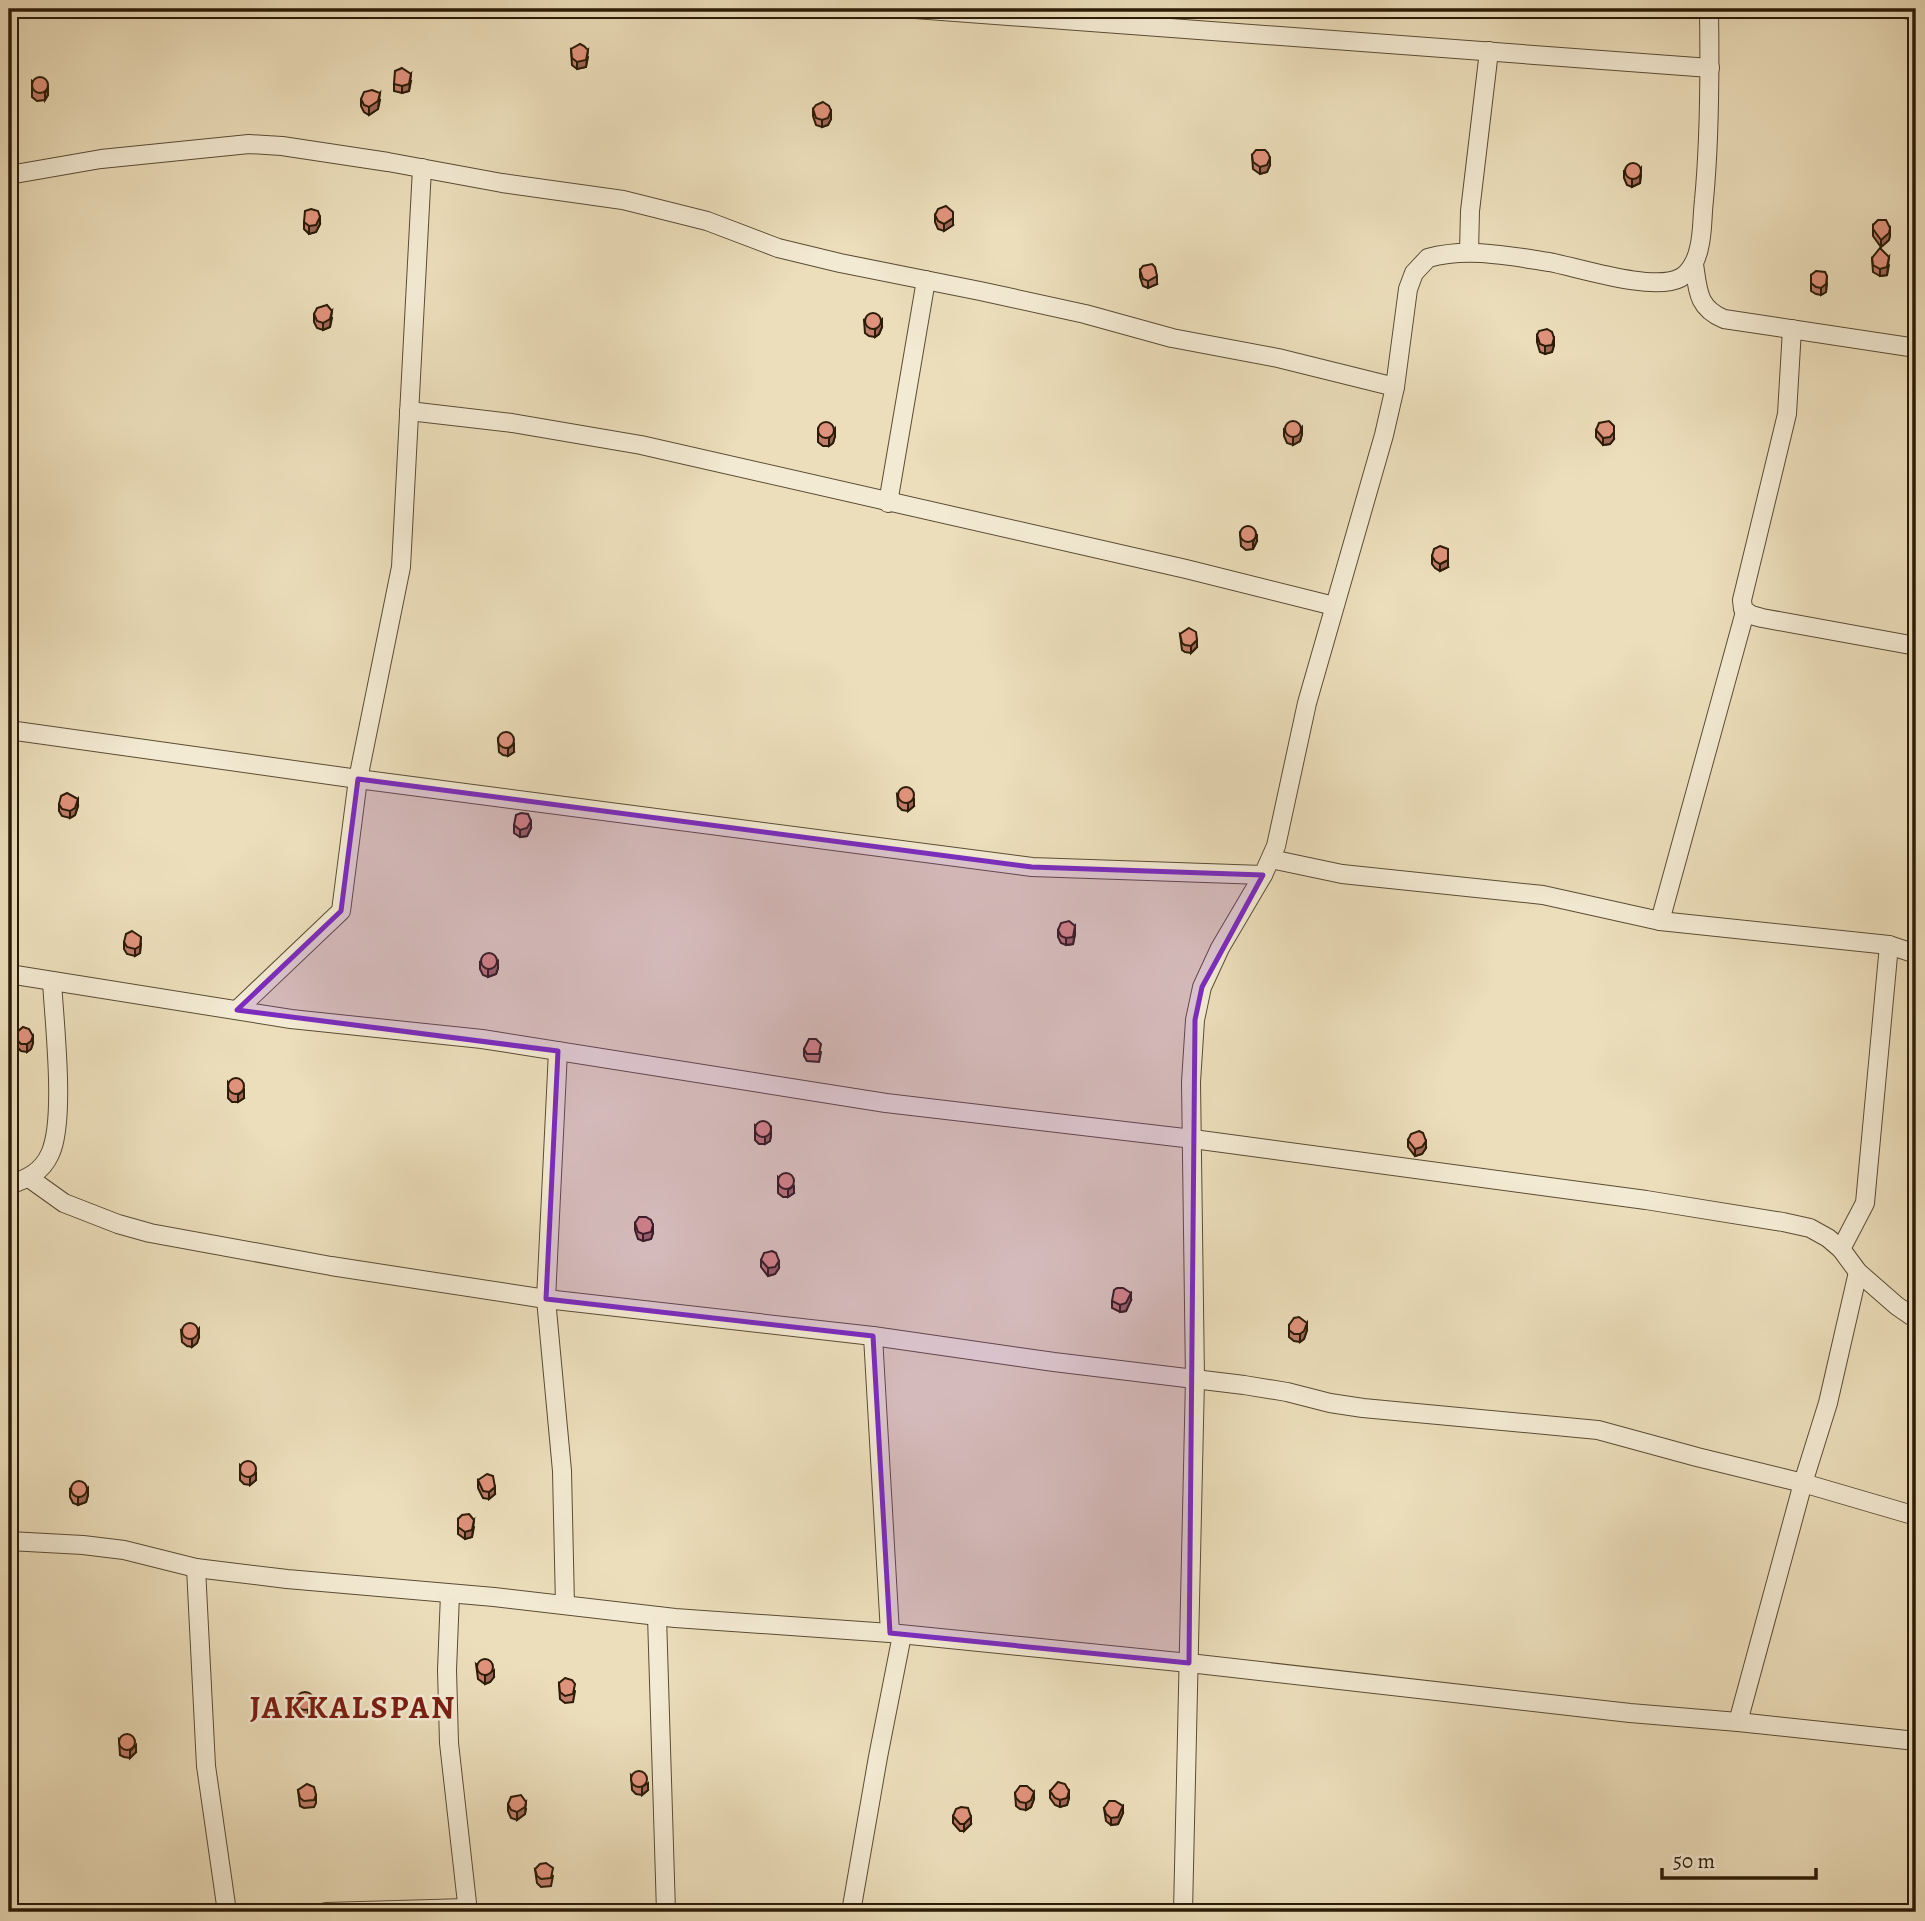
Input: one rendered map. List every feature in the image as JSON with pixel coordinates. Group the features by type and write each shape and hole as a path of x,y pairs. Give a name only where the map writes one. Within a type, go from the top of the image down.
{"street":[{"path":"915,9 1710,68"},
{"path":"1184,1912 1195,1379 1193,1049 1195,1020 1202,987 1220,948 1267,867 1282,824 1291,771 1334,607 1370,490 1395,387 1408,289 1414,273 1428,258 1469,252 1571,266 1631,280 1662,283 1681,278 1694,264 1700,247 1707,171 1709,9"},
{"path":"1904,9 1916,11"},
{"path":"1469,252 1470,211 1489,51"},
{"path":"9,174 101,159 249,144 282,146 502,183 623,200 706,221 778,248 879,272 1084,314 1172,338 1278,358 1395,387"},
{"path":"237,1010 341,911 358,779 401,567 422,168"},
{"path":"1694,264 1699,291 1707,311 1732,321 1916,348"},
{"path":"888,503 926,280"},
{"path":"1660,921 1745,612 1742,600 1787,414 1792,329"},
{"path":"409,411 512,423 641,444 789,477 888,503 1186,569 1334,607"},
{"path":"1745,612 1762,618 1916,646"},
{"path":"9,730 358,779 1032,867 1267,867 1342,874 1542,895 1660,921 1889,945 1916,954"},
{"path":"1841,1249 1865,1203 1889,945"},
{"path":"9,974 291,1020 482,1040 886,1103 1193,1139 1783,1222 1810,1228 1828,1238 1841,1249 1858,1272 1916,1319"},
{"path":"9,1185 29,1178 41,1168 50,1154 57,1134 52,981"},
{"path":"558,1051 546,1299 562,1471 565,1605"},
{"path":"29,1178 72,1206 118,1224 150,1233 331,1266 546,1299 873,1336 1054,1362 1269,1388 1319,1401 1363,1408 1598,1430 1697,1458 1803,1483 1916,1516"},
{"path":"1738,1722 1803,1483 1828,1403 1858,1272"},
{"path":"851,1912 896,1634 873,1336"},
{"path":"9,1541 124,1550 196,1568 287,1579 757,1626 896,1634 1189,1663 1630,1713 1916,1741"},
{"path":"196,1568 206,1766 227,1912"},
{"path":"326,1912 468,1910 449,1743 447,1670 450,1594"},
{"path":"657,1616 666,1912"}],"highlighted area":[{"path":"358,779 1032,867 1263,875 1202,987 1195,1020 1189,1663 890,1633 873,1336 546,1299 558,1051 237,1010 341,911"}],"building":[{"path":"580,44 588,50 586,60 577,62 572,58 571,49"},
{"path":"402,68 411,74 409,84 402,86 394,84 395,71"},
{"path":"37,77 43,77 48,85 46,91 37,93 32,88 32,82"},
{"path":"372,90 380,93 378,101 369,107 364,105 361,99 364,92"},
{"path":"823,102 831,111 828,118 822,120 816,118 813,109"},
{"path":"9,116 13,120 9,130"},
{"path":"1256,150 1265,150 1268,153 1270,158 1267,165 1260,167 1253,162 1252,155"},
{"path":"1630,163 1636,163 1641,171 1639,177 1630,179 1625,174 1625,168"},
{"path":"946,206 953,212 953,218 944,224 938,221 935,215 938,209"},
{"path":"305,211 318,211 320,217 316,225 309,226 304,222"},
{"path":"1878,220 1886,220 1890,228 1889,233 1881,240 1873,229"},
{"path":"1880,248 1889,257 1887,267 1880,269 1873,265 1872,258"},
{"path":"1152,264 1157,276 1148,281 1143,279 1140,270 1143,266"},
{"path":"1816,271 1825,272 1827,276 1826,284 1821,288 1811,283 1811,275"},
{"path":"327,305 332,311 330,319 323,323 317,321 314,314 317,308"},
{"path":"870,313 876,313 881,321 879,327 870,329 865,324 865,318"},
{"path":"1547,329 1552,332 1554,338 1552,345 1545,346 1540,344 1537,335 1539,331"},
{"path":"1290,421 1296,421 1301,429 1299,435 1290,437 1285,432 1285,426"},
{"path":"1609,421 1614,426 1614,432 1610,437 1603,438 1596,430 1599,423"},
{"path":"823,422 829,422 834,430 832,436 823,438 818,433 818,427"},
{"path":"1245,526 1251,526 1256,534 1254,540 1245,542 1240,537 1240,531"},
{"path":"1440,546 1448,549 1448,560 1440,564 1432,556 1434,549"},
{"path":"1189,628 1196,632 1197,640 1191,646 1182,643 1180,634"},
{"path":"503,732 509,732 514,740 512,746 503,748 498,743 498,737"},
{"path":"903,787 909,787 914,795 912,801 903,803 898,798 898,792"},
{"path":"67,793 78,799 75,808 70,811 62,809 59,804 61,796"},
{"path":"528,814 531,821 527,828 520,830 514,825 516,815"},
{"path":"1069,921 1075,926 1073,937 1066,938 1061,936 1058,930 1061,923"},
{"path":"132,931 141,937 140,946 135,949 127,947 124,942 126,934"},
{"path":"486,953 492,953 497,961 495,967 486,969 481,964 481,958"},
{"path":"23,1027 29,1029 33,1036 27,1044 21,1044 17,1040 16,1033"},
{"path":"809,1039 816,1039 821,1044 819,1054 807,1054 804,1049"},
{"path":"233,1078 239,1078 244,1086 242,1092 233,1094 228,1089 228,1083"},
{"path":"760,1121 766,1121 771,1129 769,1135 760,1137 755,1132 755,1126"},
{"path":"1419,1131 1423,1133 1426,1141 1422,1147 1415,1149 1408,1140 1411,1134"},
{"path":"783,1173 789,1173 794,1181 792,1187 783,1189 778,1184 778,1178"},
{"path":"639,1217 651,1220 651,1232 638,1232 635,1223"},
{"path":"764,1253 776,1253 779,1261 775,1267 768,1268 761,1260"},
{"path":"1117,1288 1131,1293 1126,1303 1120,1305 1112,1301"},
{"path":"1299,1317 1307,1323 1304,1331 1294,1334 1289,1330 1289,1325 1294,1318"},
{"path":"187,1323 193,1323 198,1331 196,1337 187,1339 182,1334 182,1328"},
{"path":"245,1461 251,1461 256,1469 254,1475 245,1477 240,1472 240,1466"},
{"path":"487,1474 493,1476 495,1487 489,1492 483,1491 478,1480"},
{"path":"76,1481 82,1481 87,1489 85,1495 76,1497 71,1492 71,1486"},
{"path":"469,1514 474,1520 472,1530 465,1532 458,1527 458,1519"},
{"path":"482,1659 488,1659 493,1667 491,1673 482,1675 477,1670 477,1664"},
{"path":"565,1678 575,1684 573,1694 565,1696 560,1692 559,1683"},
{"path":"305,1692 311,1695 314,1701 311,1707 305,1710 299,1707 296,1701 299,1695"},
{"path":"124,1734 130,1734 135,1742 133,1748 124,1750 119,1745 119,1739"},
{"path":"636,1771 642,1771 647,1779 645,1785 636,1787 631,1782 631,1776"},
{"path":"1058,1782 1065,1784 1069,1791 1067,1798 1055,1798 1050,1791"},
{"path":"307,1784 314,1787 314,1800 304,1801 300,1798 298,1790"},
{"path":"1020,1786 1027,1786 1034,1792 1031,1800 1026,1803 1016,1798 1015,1793"},
{"path":"521,1795 526,1802 525,1807 517,1812 511,1810 508,1804 511,1797"},
{"path":"1109,1801 1123,1806 1118,1817 1111,1818 1106,1814 1104,1808"},
{"path":"968,1808 971,1817 964,1824 960,1824 953,1816 956,1809"},
{"path":"546,1863 553,1868 551,1878 541,1879 535,1869"}],"district":[{"name":"JAKKALSPAN","path":"353,1707"}]}
